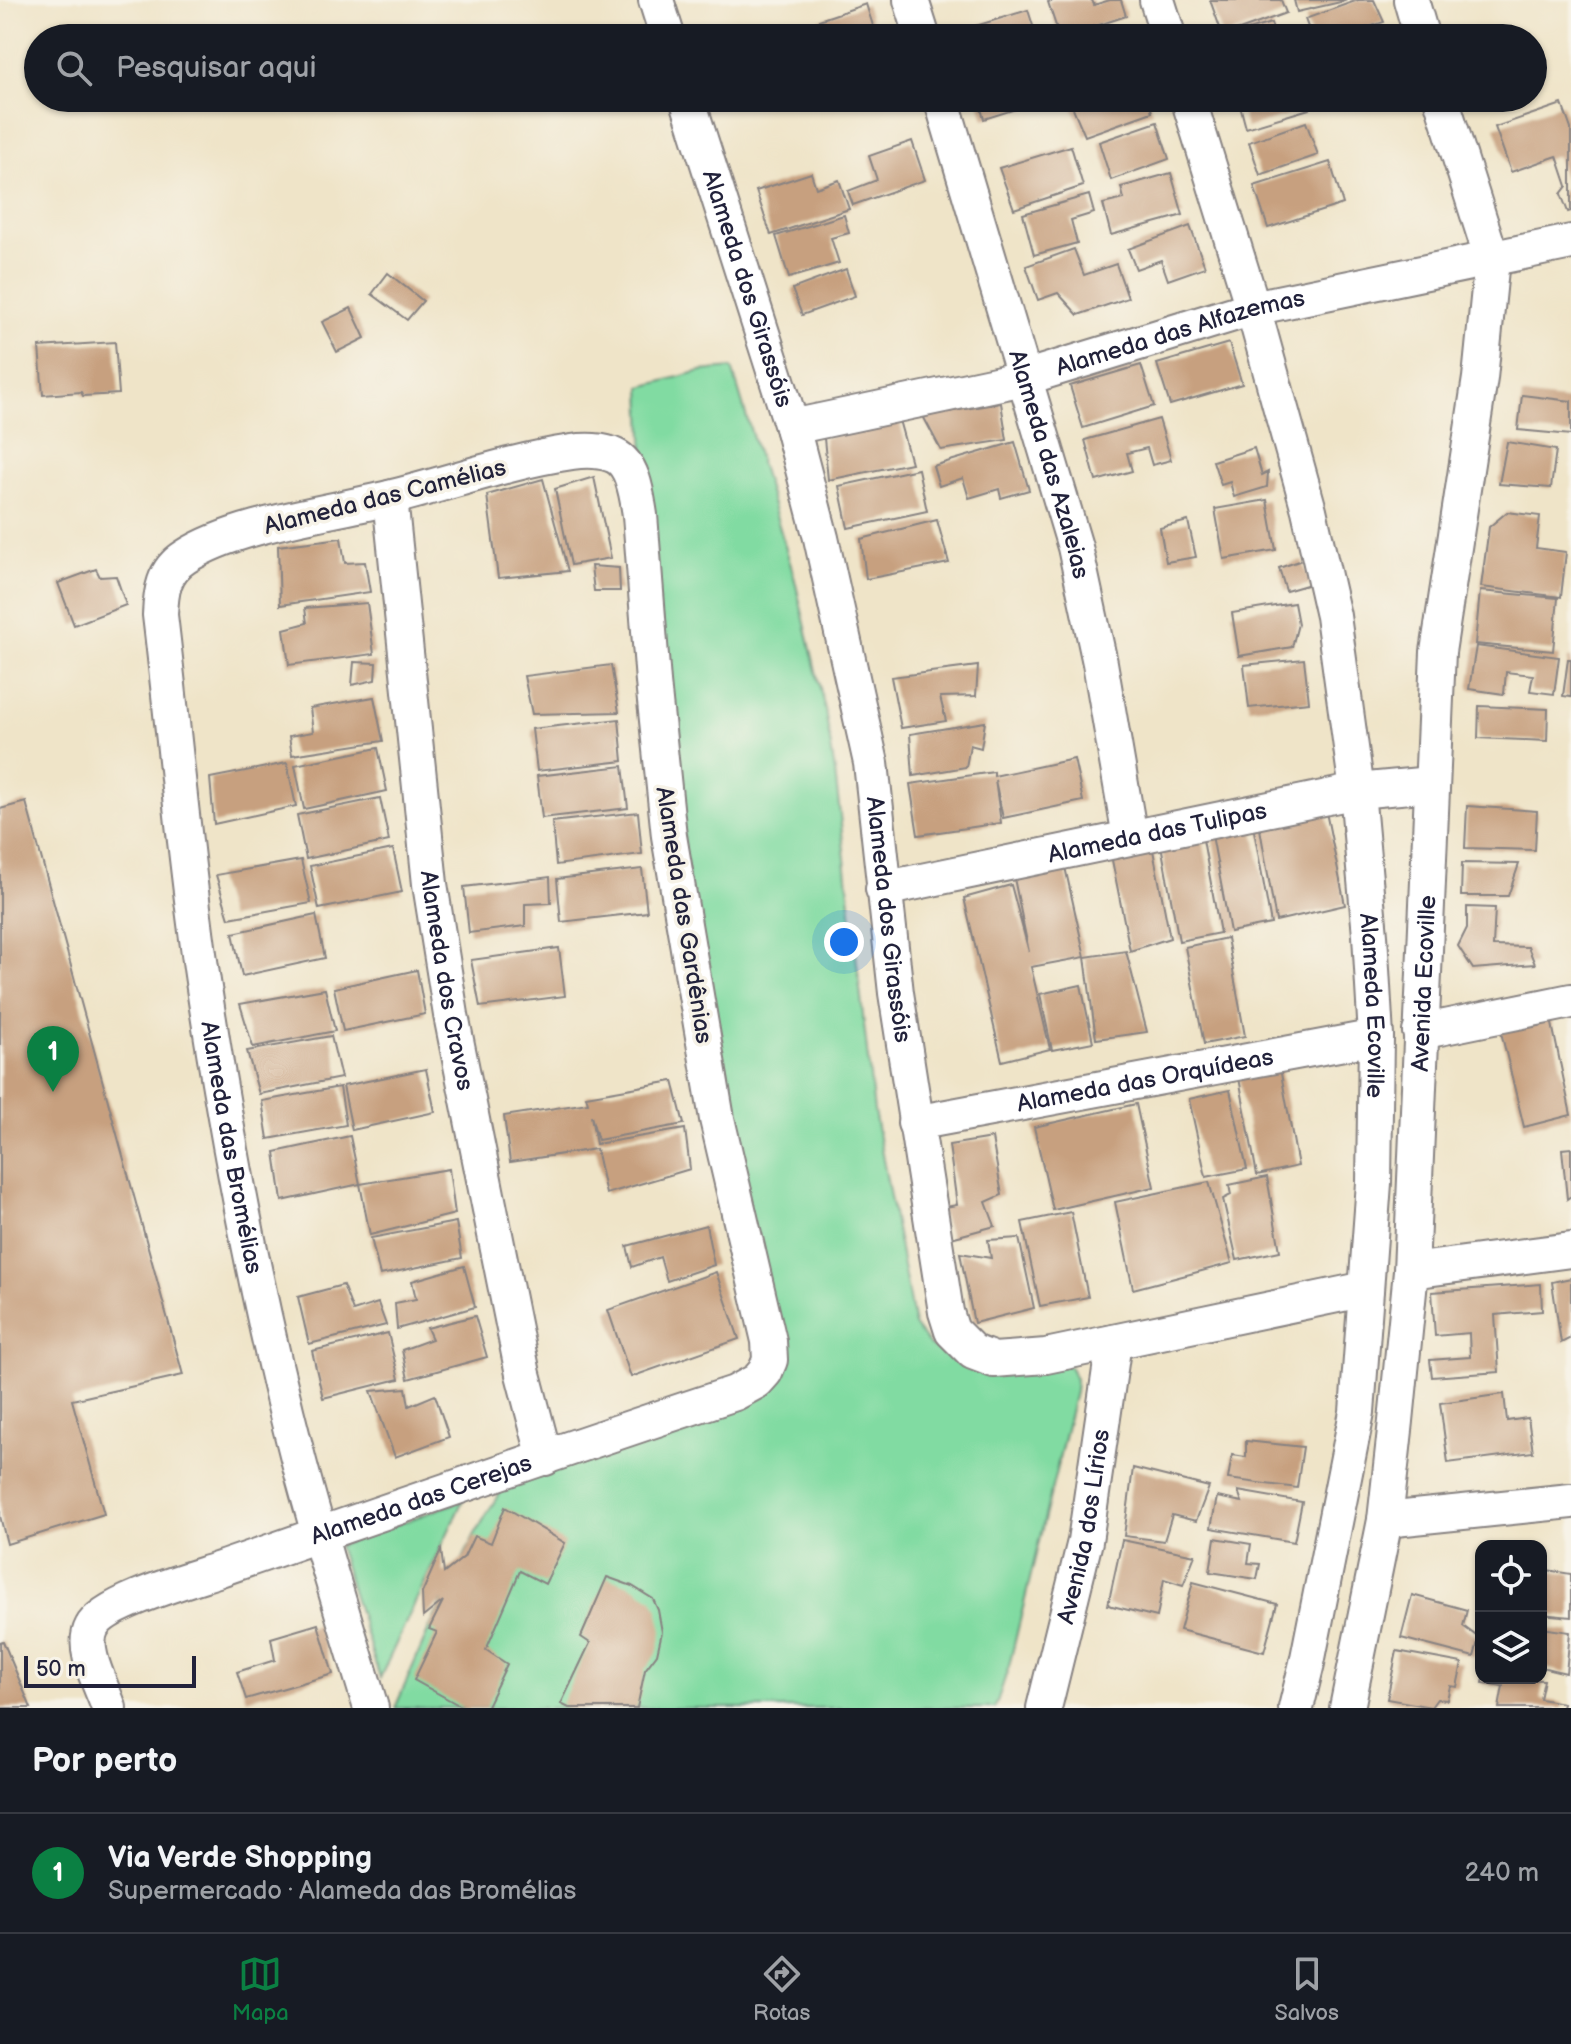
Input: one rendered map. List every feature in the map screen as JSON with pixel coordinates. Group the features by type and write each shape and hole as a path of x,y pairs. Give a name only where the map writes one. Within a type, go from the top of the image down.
{"street":[{"path":"656,0 664,24"},
{"path":"911,0 919,24"},
{"path":"1157,0 1165,24"},
{"path":"1411,0 1418,24"},
{"name":"Alameda dos Girassóis","path":"691,112 792,427 821,538 871,763 883,889 915,1123 946,1312 952,1331 973,1352 994,1360 1046,1356 1366,1289"},
{"name":"Alameda das Azaleias","path":"945,112 1075,547 1100,663 1130,837"},
{"name":"Alameda Ecoville","path":"1192,112 1253,308 1309,510 1333,616 1357,791 1376,1037 1374,1183 1357,1412 1296,1708"},
{"path":"1445,112 1492,259"},
{"name":"Alameda das Alfazemas","path":"792,427 1024,378 1253,308 1571,242"},
{"name":"Avenida Ecoville","path":"1347,1708 1385,1520 1411,1271 1438,652 1482,363 1492,259"},
{"name":"Alameda das Camélias","path":"165,577 182,558 231,535 575,451 617,456"},
{"name":"Alameda das Gardênias","path":"617,456 627,468 640,515 669,836 717,1119 769,1341 770,1360 765,1372"},
{"name":"Alameda dos Cravos","path":"390,498 428,869 446,986 523,1374 545,1458"},
{"name":"Alameda das Bromélias","path":"165,577 160,595 160,615 186,859 204,990 239,1191 319,1535 371,1708"},
{"name":"Alameda das Tulipas","path":"883,889 1357,791 1431,784"},
{"path":"1420,1032 1571,1001"},
{"name":"Alameda das Orquídeas","path":"915,1123 1376,1037"},
{"path":"1411,1271 1571,1250"},
{"name":"Avenida dos Lírios","path":"1044,1708 1085,1541 1114,1342"},
{"name":"Alameda das Cerejas","path":"109,1708 88,1640 92,1626 102,1615 128,1601 735,1393 757,1381 765,1372"},
{"path":"1385,1520 1571,1501"}],"green space":[{"path":"732,368 794,576 825,710 835,772 874,1111 914,1325 930,1346 956,1361 1069,1366 1076,1379 1009,1666 995,1708 395,1708 474,1536 504,1485 765,1387 703,1012 645,489 641,387 701,371"},
{"path":"463,1500 380,1678 338,1546"}],"building":[{"path":"1092,0 1094,5 1121,0 1126,16 1102,24 1055,24 1048,2"},
{"path":"1210,0 1281,0 1286,13 1256,24 1219,24"},
{"path":"1294,0 1344,0 1345,1 1297,12"},
{"path":"1358,0 1374,0 1384,22 1307,24 1305,19"},
{"path":"866,4 872,24 820,24 819,20"},
{"path":"1028,10 1032,24 982,24"},
{"path":"1562,104 1571,129 1571,211 1568,212 1561,194 1567,186 1557,156 1511,172 1495,127 1547,112 1547,109"},
{"path":"982,112 1006,112 984,119"},
{"path":"1075,112 1152,112 1085,136"},
{"path":"1242,112 1299,112 1246,128"},
{"path":"1157,122 1169,159 1111,180 1099,142"},
{"path":"1306,122 1318,155 1260,175 1249,142"},
{"path":"912,141 925,180 853,205 848,191 877,180 869,156"},
{"path":"1071,146 1083,186 1014,209 999,168"},
{"path":"1330,162 1343,204 1268,228 1254,186"},
{"path":"811,173 816,188 839,180 849,209 771,235 756,191"},
{"path":"1171,173 1183,215 1111,235 1103,204 1124,199 1121,187"},
{"path":"1089,195 1094,213 1071,220 1077,243 1034,255 1023,214"},
{"path":"844,215 849,233 831,238 839,263 789,278 776,236"},
{"path":"1190,226 1205,267 1168,280 1161,260 1136,269 1128,249"},
{"path":"1074,249 1084,275 1116,264 1128,298 1078,315 1058,293 1038,300 1026,266"},
{"path":"846,269 855,296 802,315 792,289"},
{"path":"388,273 423,301 407,320 372,294"},
{"path":"351,308 365,338 337,352 322,322"},
{"path":"115,342 119,394 83,396 81,392 43,395 39,347"},
{"path":"1229,343 1242,384 1170,405 1157,364"},
{"path":"1141,365 1154,406 1083,428 1070,386"},
{"path":"1522,395 1571,401 1571,435 1518,430"},
{"path":"1001,403 1007,440 941,450 923,416"},
{"path":"1159,419 1171,460 1152,465 1147,448 1127,453 1132,471 1096,481 1085,440"},
{"path":"899,420 911,463 828,480 824,438"},
{"path":"1015,442 1029,490 1001,498 999,489 969,498 963,478 939,486 933,466"},
{"path":"1507,442 1556,450 1551,488 1499,484"},
{"path":"1254,448 1262,475 1268,472 1267,487 1234,497 1230,482 1221,485 1213,461"},
{"path":"918,469 927,511 848,528 839,486"},
{"path":"594,477 611,558 571,565 555,489"},
{"path":"543,479 568,571 498,578 487,495"},
{"path":"1267,500 1276,550 1224,559 1215,509"},
{"path":"1507,512 1540,516 1536,548 1566,552 1561,597 1481,587 1489,527"},
{"path":"937,520 949,563 866,579 861,539"},
{"path":"1188,521 1196,557 1166,562 1160,528"},
{"path":"341,538 345,563 365,562 370,592 280,605 278,546"},
{"path":"1302,560 1310,584 1286,591 1279,568"},
{"path":"591,566 619,568 620,591 594,591"},
{"path":"96,569 100,577 116,576 126,605 74,625 58,583"},
{"path":"1480,591 1558,598 1553,651 1475,644"},
{"path":"367,603 374,654 289,665 284,629 307,623 305,608"},
{"path":"1294,603 1298,624 1292,647 1239,656 1232,613"},
{"path":"1476,646 1559,657 1554,694 1530,691 1533,675 1506,672 1504,694 1469,689"},
{"path":"1304,659 1309,702 1249,708 1244,665"},
{"path":"1568,659 1571,659 1571,697 1563,696"},
{"path":"354,662 376,663 375,680 352,685"},
{"path":"611,665 619,712 532,714 524,676"},
{"path":"978,666 976,696 940,697 946,721 901,728 891,677"},
{"path":"374,697 383,741 292,755 289,736 313,732 310,708"},
{"path":"1479,706 1548,709 1547,741 1478,738"},
{"path":"619,719 623,761 537,771 532,729"},
{"path":"985,722 981,748 970,745 966,767 913,776 910,734"},
{"path":"378,748 387,791 304,809 295,765"},
{"path":"1074,759 1083,801 1003,818 995,780 1001,823 918,835 910,784 994,772 994,776"},
{"path":"287,763 296,806 214,824 210,778"},
{"path":"623,766 628,808 542,818 537,776"},
{"path":"380,798 389,841 306,859 297,815"},
{"path":"26,802 183,1375 72,1400 104,1514 7,1544 0,1516 0,809"},
{"path":"1467,806 1537,811 1535,850 1465,848"},
{"path":"638,812 642,854 556,865 552,822"},
{"path":"1326,812 1345,905 1276,921 1259,823"},
{"path":"1253,825 1271,924 1230,932 1212,835"},
{"path":"1202,834 1220,933 1179,941 1161,845"},
{"path":"1152,845 1170,938 1130,951 1111,855"},
{"path":"393,849 402,892 319,909 310,866"},
{"path":"301,860 311,903 229,918 216,875"},
{"path":"1462,863 1519,864 1508,896 1461,896"},
{"path":"1065,867 1085,957 1031,967 1050,1049 1002,1061 964,898 1011,885 1029,952 1014,878"},
{"path":"642,869 647,912 561,922 557,879"},
{"path":"550,877 551,903 525,904 525,926 469,933 464,887"},
{"path":"1467,907 1495,908 1493,946 1528,947 1535,964 1473,969 1458,946 1467,928"},
{"path":"316,915 325,958 242,976 233,933"},
{"path":"1227,938 1245,1036 1204,1044 1185,947"},
{"path":"559,948 565,996 480,1007 471,960"},
{"path":"1126,951 1147,1032 1096,1039 1085,957"},
{"path":"417,970 425,1014 343,1031 334,988"},
{"path":"1081,985 1093,1042 1052,1050 1040,994"},
{"path":"325,989 335,1031 253,1047 240,1004"},
{"path":"1551,1019 1571,1115 1524,1127 1501,1032"},
{"path":"331,1036 341,1078 259,1094 247,1051"},
{"path":"1280,1068 1298,1166 1257,1175 1239,1078"},
{"path":"426,1069 435,1112 352,1130 343,1086"},
{"path":"673,1081 684,1124 598,1140 591,1116 596,1144 685,1129 690,1169 606,1194 596,1149 510,1162 504,1116 588,1103 586,1096"},
{"path":"340,1087 346,1125 268,1139 262,1101"},
{"path":"1230,1090 1247,1169 1206,1177 1189,1099"},
{"path":"1136,1104 1154,1187 1053,1210 1034,1127"},
{"path":"350,1136 360,1184 282,1201 275,1152"},
{"path":"992,1138 1002,1195 986,1202 995,1226 951,1238 940,1208 957,1205 949,1145"},
{"path":"1571,1148 1571,1196 1567,1199 1562,1149"},
{"path":"449,1169 455,1214 370,1235 360,1184"},
{"path":"1267,1177 1280,1251 1237,1260 1223,1199 1231,1195 1229,1185"},
{"path":"1209,1182 1232,1263 1133,1289 1115,1202"},
{"path":"1071,1212 1088,1297 1040,1306 1022,1222"},
{"path":"456,1222 462,1258 380,1275 371,1238"},
{"path":"706,1225 714,1265 667,1281 660,1257 632,1267 627,1246"},
{"path":"1019,1238 1034,1308 974,1323 960,1253 991,1258 988,1240"},
{"path":"464,1266 475,1307 397,1329 395,1303 416,1299 412,1281"},
{"path":"716,1272 739,1339 631,1377 608,1310"},
{"path":"1571,1278 1571,1338 1561,1343 1552,1282"},
{"path":"1541,1284 1542,1311 1495,1315 1499,1372 1432,1377 1430,1360 1470,1357 1469,1333 1435,1336 1432,1292"},
{"path":"343,1285 353,1311 378,1303 386,1325 309,1344 298,1297"},
{"path":"475,1316 487,1357 408,1379 402,1350 432,1339 427,1328"},
{"path":"388,1333 399,1379 323,1398 312,1351"},
{"path":"406,1388 409,1406 435,1395 449,1437 395,1457 371,1391"},
{"path":"1504,1394 1507,1421 1528,1418 1533,1452 1448,1463 1440,1403"},
{"path":"1246,1441 1303,1447 1297,1488 1228,1479 1232,1455 1246,1457"},
{"path":"1133,1468 1209,1487 1196,1521 1172,1515 1164,1541 1124,1536"},
{"path":"1238,1491 1302,1502 1294,1542 1211,1528 1217,1497 1242,1502"},
{"path":"505,1507 565,1543 545,1584 520,1571 486,1650 507,1664 486,1708 464,1708 414,1680 437,1632 429,1629 443,1601 423,1617 422,1593 441,1550 444,1573 464,1557 474,1536 491,1543"},
{"path":"1215,1538 1251,1544 1248,1563 1260,1564 1257,1579 1210,1572"},
{"path":"1122,1540 1195,1555 1183,1585 1164,1579 1157,1617 1108,1605"},
{"path":"1547,1570 1571,1574 1571,1617 1547,1615"},
{"path":"607,1577 632,1586 653,1599 662,1632 657,1654 645,1670 637,1708 569,1708 561,1704 590,1643 581,1637"},
{"path":"1193,1582 1277,1604 1264,1652 1180,1630"},
{"path":"1412,1595 1467,1610 1463,1626 1475,1635 1475,1653 1474,1657 1401,1638"},
{"path":"318,1624 333,1674 246,1699 237,1672 275,1660 271,1638"},
{"path":"1547,1629 1570,1632 1566,1673 1547,1668"},
{"path":"3,1641 31,1708 0,1708 0,1642"},
{"path":"1397,1651 1462,1663 1457,1687 1450,1686 1447,1700 1437,1699 1431,1707 1387,1699"},
{"path":"1490,1684 1543,1684 1540,1699 1563,1703 1562,1708 1499,1708 1503,1686"}],"place":[{"name":"Via Verde Shopping","path":"53,1092"}]}
